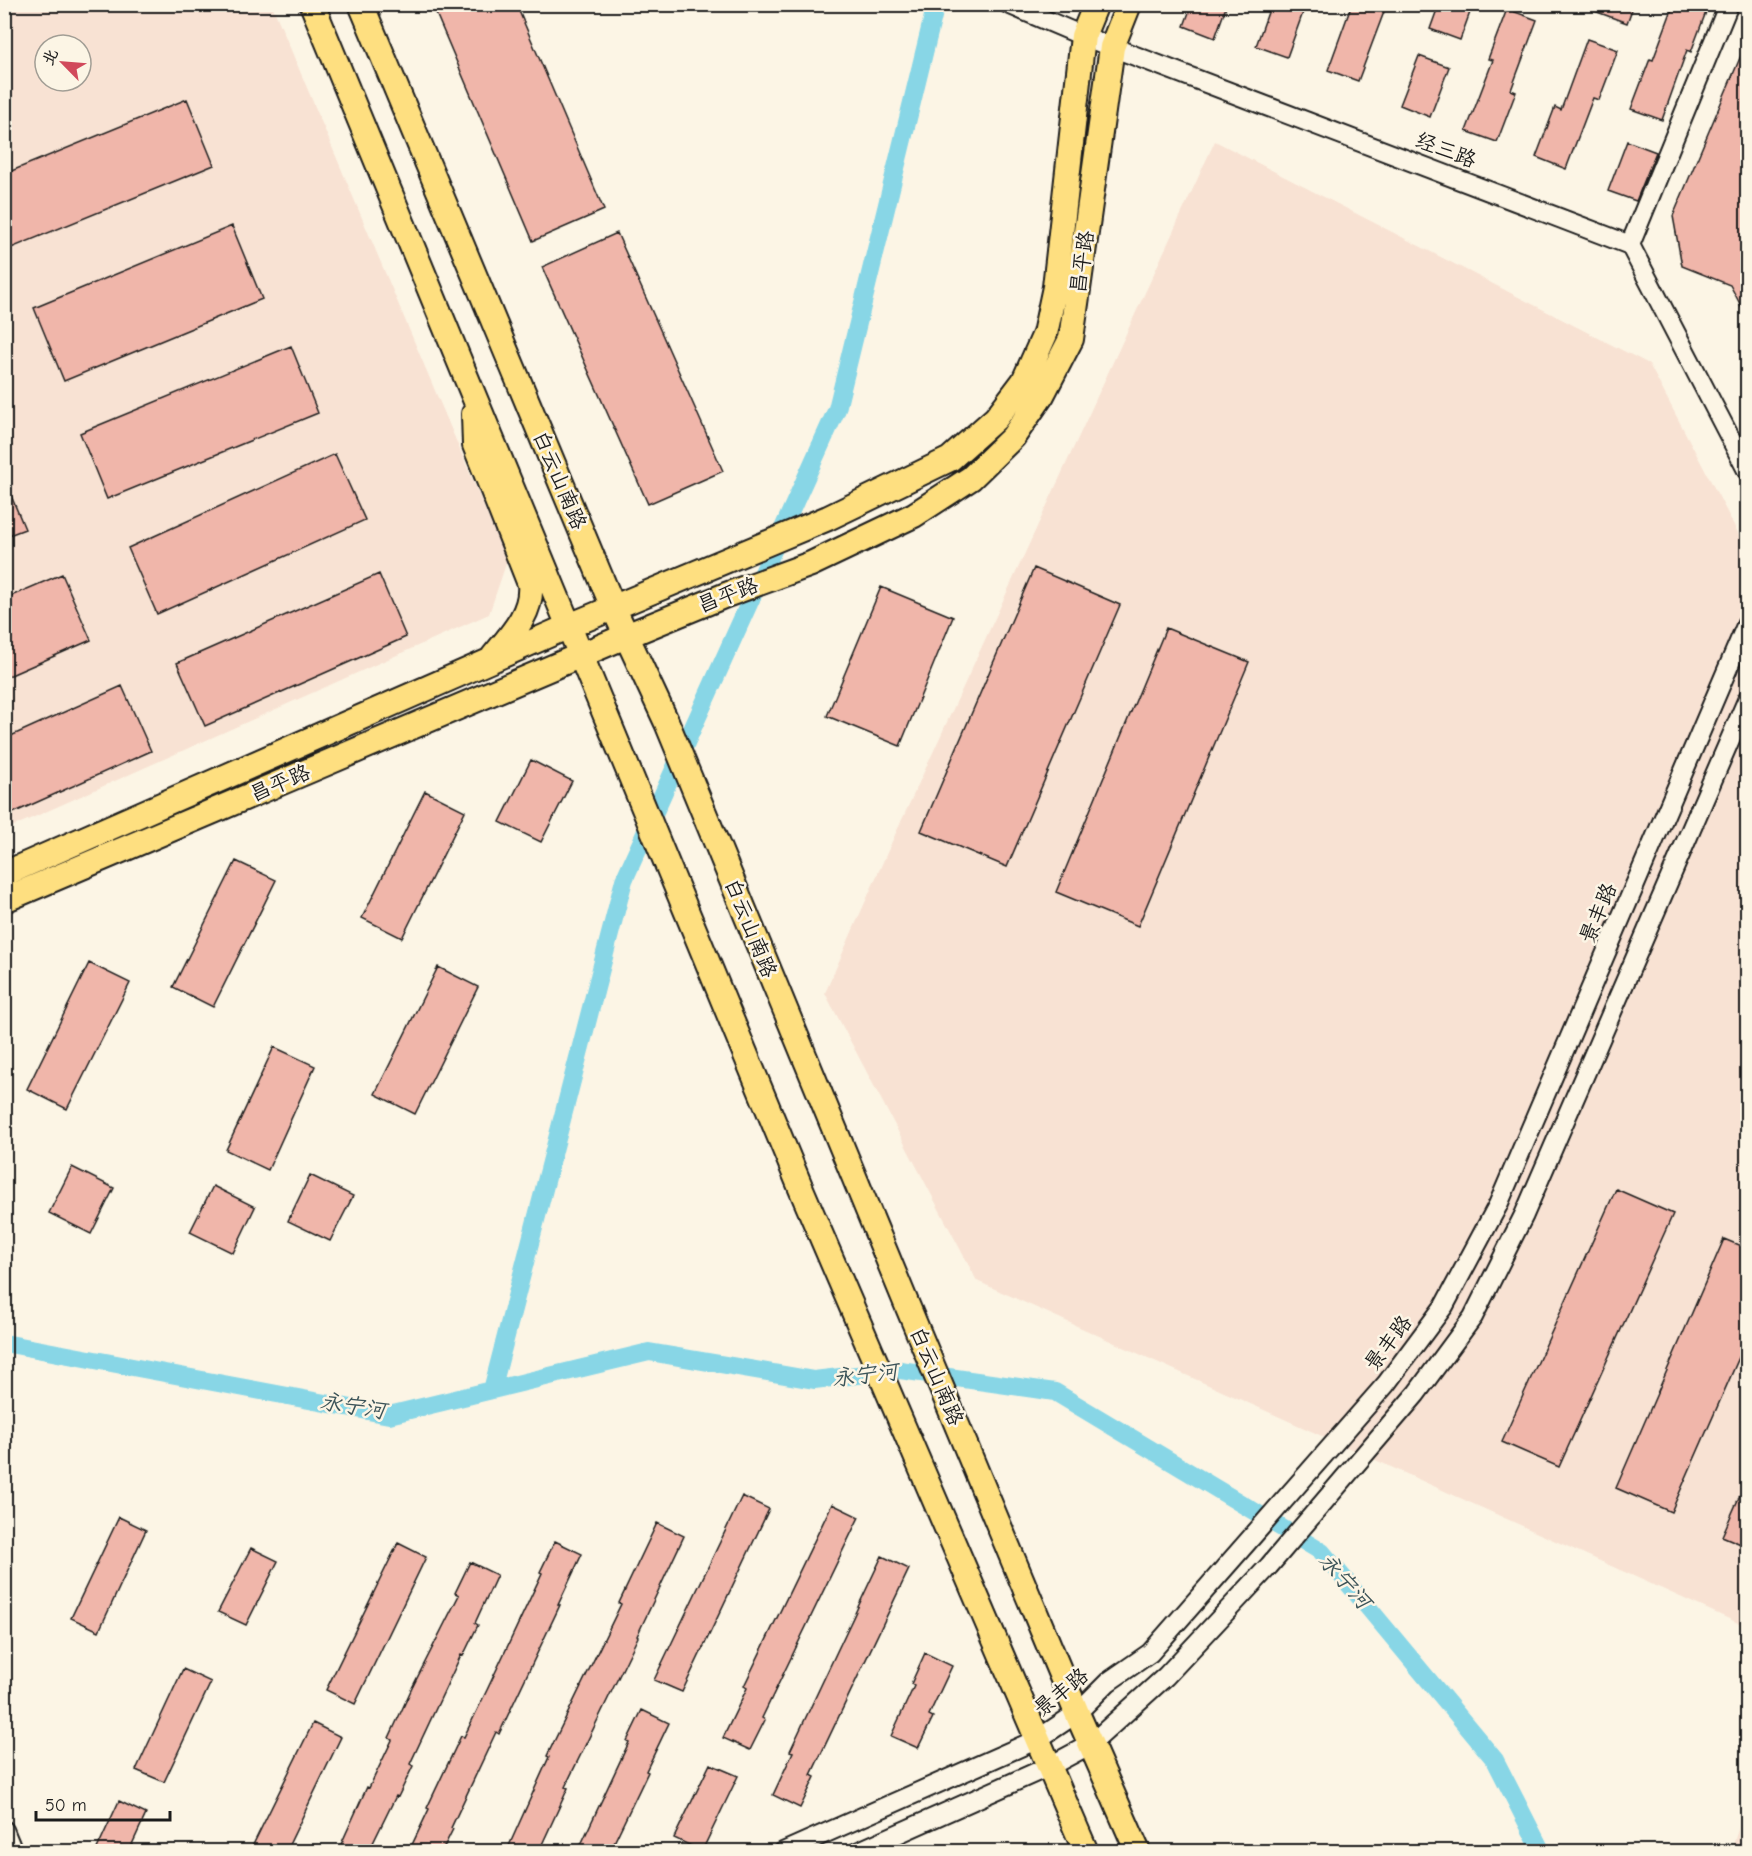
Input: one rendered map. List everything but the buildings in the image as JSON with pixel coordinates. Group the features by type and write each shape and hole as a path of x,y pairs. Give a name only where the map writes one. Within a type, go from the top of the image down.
{"main road":[{"path":"312,4 802,1191 1086,1851"},
{"name":"白云山南路","path":"361,4 613,607 667,723 1077,1713 1138,1851"},
{"name":"昌平路","path":"4,874 568,626 828,518 950,459 996,418 1024,381 1045,334 1055,286 1083,36 1096,4"},
{"name":"昌平路","path":"4,900 626,636 726,595 811,564 914,515 971,478 1013,437 1042,395 1071,339 1112,47 1129,4"},
{"path":"472,393 476,445 530,584 531,596 518,627 490,660"}],"street":[{"name":"经三路","path":"1008,4 1083,36 1630,245"},
{"path":"1729,4 1630,245 1748,472"},
{"name":"景丰路","path":"783,1851 1038,1739 1077,1713 1108,1682 1150,1653 1386,1384 1444,1306 1498,1205 1748,621"},
{"path":"857,1851 1050,1766 1091,1744 1166,1676 1269,1566 1416,1394 1473,1317 1524,1215 1748,698"},
{"path":"4,1830 14,1851"}],"shaded area":[{"path":"5,5 272,5 507,561 489,614 5,830"},
{"path":"1215,141 1649,364 1747,550 1747,1627 977,1281 825,993 894,837"},
{"path":"1747,1802 1747,1851 1731,1851"}],"waterway":[{"path":"492,1390 624,880 837,409 936,4"},
{"name":"永宁河","path":"4,1343 389,1415 649,1352 814,1380 900,1370 1055,1392 1322,1552 1495,1760 1542,1852"}]}
